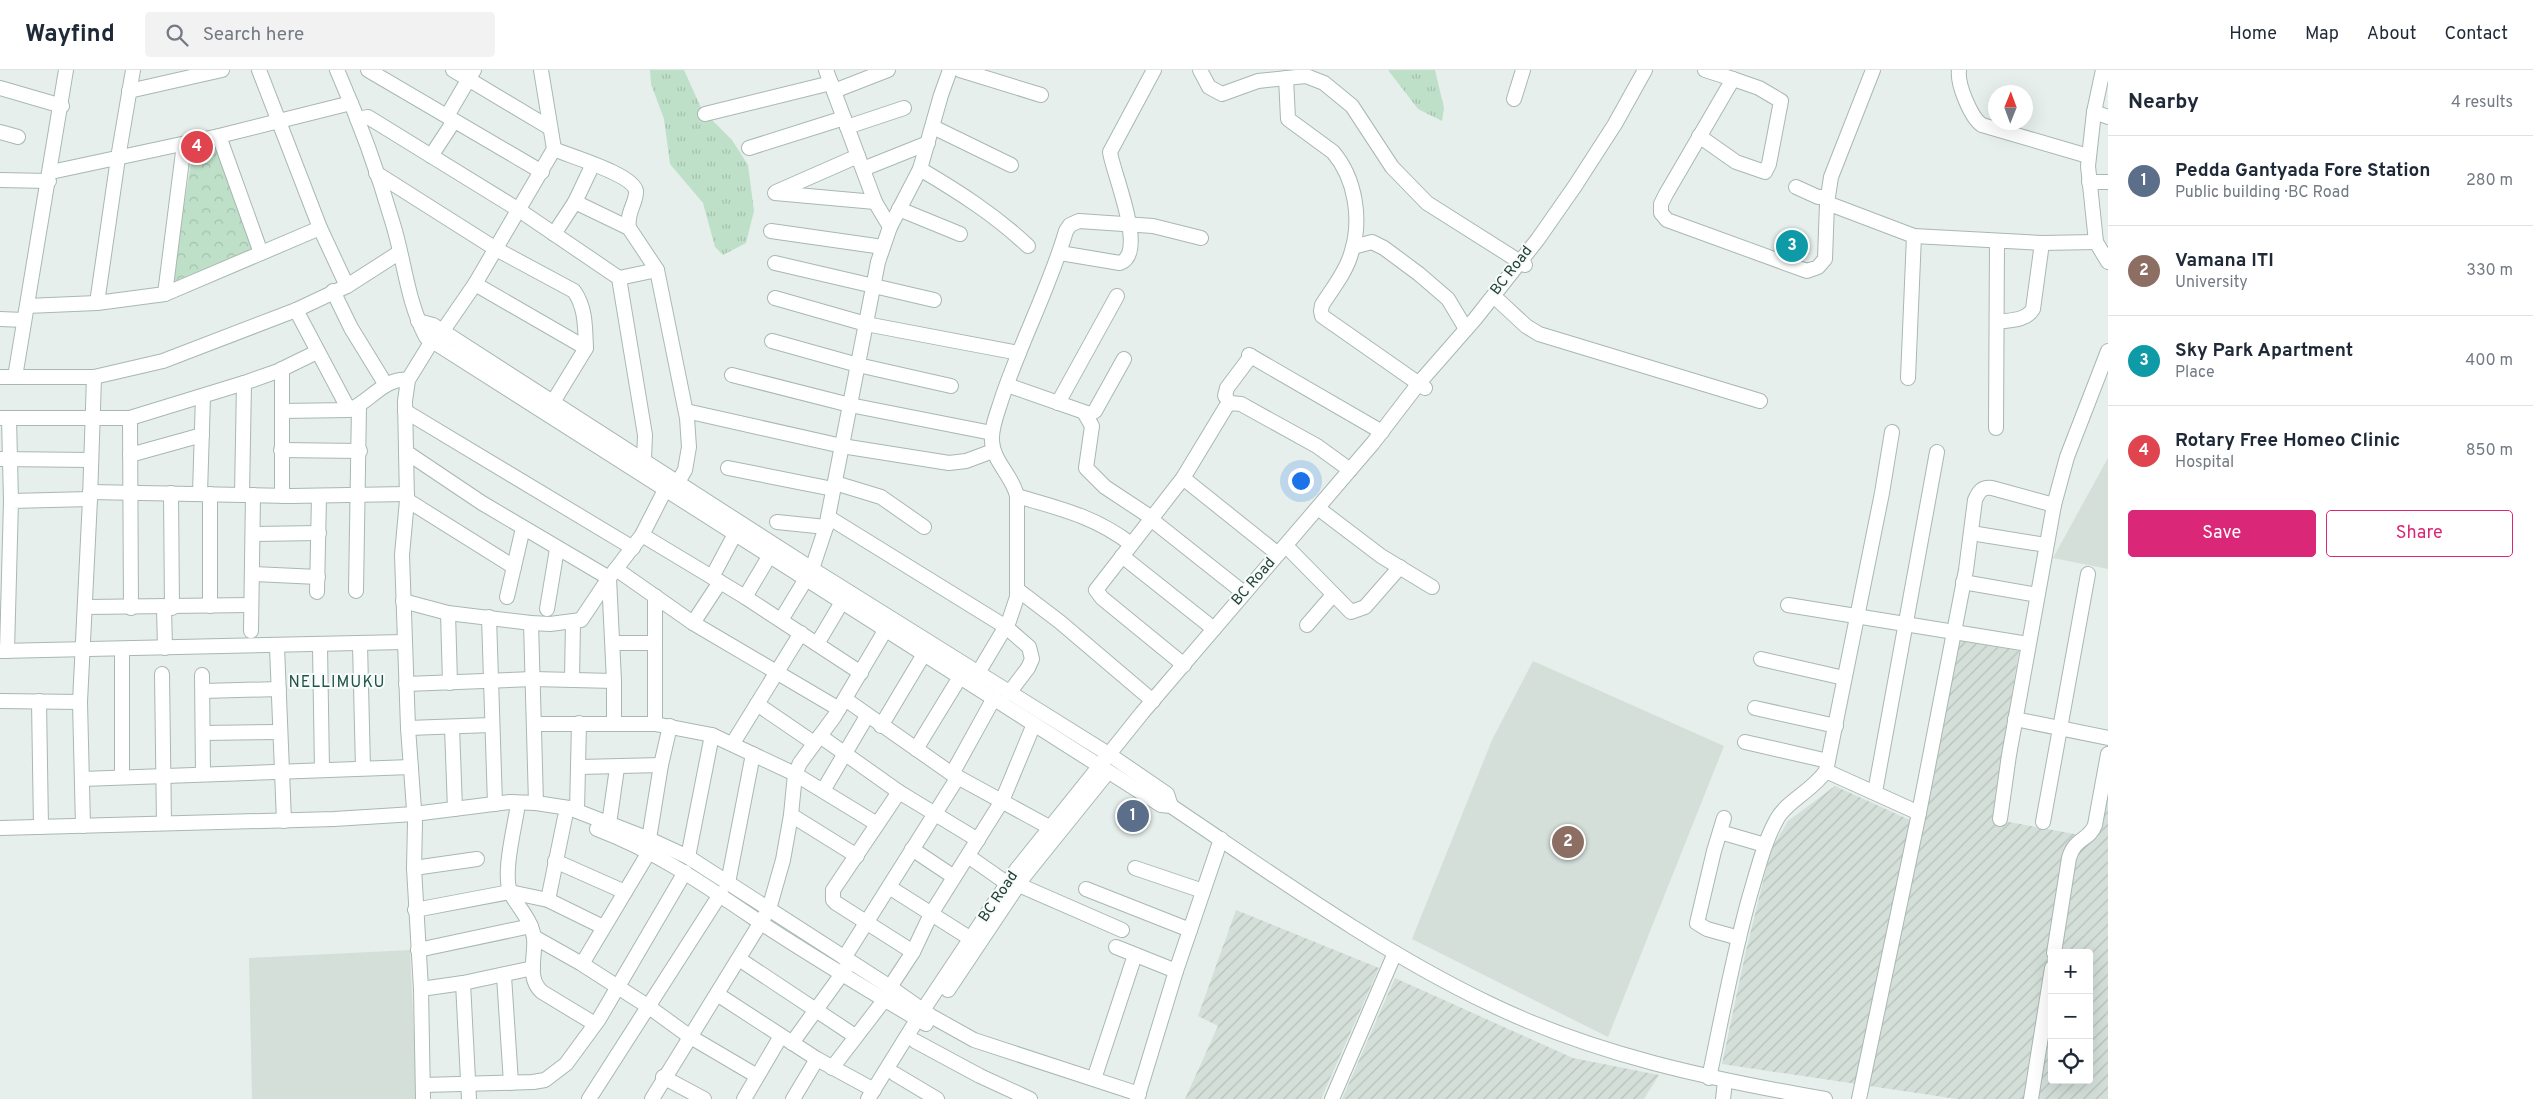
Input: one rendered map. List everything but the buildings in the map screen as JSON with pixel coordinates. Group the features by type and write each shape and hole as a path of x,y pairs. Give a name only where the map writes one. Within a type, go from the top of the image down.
{"street":[{"path":"15,377 62,106 66,70"},
{"path":"97,303 133,70"},
{"path":"129,91 222,70"},
{"path":"259,70 320,228 347,286"},
{"path":"337,70 358,118 400,252 407,288 418,321 426,337 437,336 553,402 644,459 809,574 891,625 978,673 1109,763"},
{"path":"368,70 542,172"},
{"path":"453,70 471,75 550,128"},
{"path":"705,114 830,82 888,70"},
{"path":"781,620 809,574 827,522 873,284 883,247 890,227 920,169 950,70"},
{"path":"960,70 1041,95"},
{"path":"1060,253 1120,263 1125,262 1132,243 1130,224 1110,152 1112,144 1154,70"},
{"path":"1200,70 1209,88 1222,94 1258,81 1306,76 1324,83 1352,106 1392,167 1427,203 1523,263"},
{"path":"1514,99 1523,70"},
{"path":"1628,70 1643,73"},
{"name":"BC Road","path":"874,1096 925,1018 970,939 1013,885 1049,827 1109,763 1148,717 1422,386 1466,329 1523,263 1543,243 1622,127 1654,70"},
{"path":"1700,136 1736,162 1764,172 1768,164 1781,101 1759,88 1705,70"},
{"path":"1733,79 1661,204 1661,213 1667,220 1807,270 1818,267 1825,259 1830,177 1873,70"},
{"path":"1959,70 1959,80 1975,120 1982,125 2088,156"},
{"path":"2103,70 2094,112 2088,156 2096,242 2108,262"},
{"path":"540,71 554,149 475,284 408,380 405,410 407,497 402,555 404,642 421,989 423,1092 470,1084 545,1080 555,1074 566,1064 595,1024 685,872"},
{"name":"BC Road","path":"1109,763 1153,701 1244,593 1323,512 1382,432 1499,301 1615,124 1643,73"},
{"path":"431,156 471,75"},
{"path":"1286,78 1288,119 1338,158 1356,198 1353,247 1348,262 1322,305 1322,316 1422,386"},
{"path":"830,82 875,202 890,227"},
{"path":"0,88 62,106"},
{"path":"0,180 50,176 351,103"},
{"path":"749,148 904,108"},
{"path":"2094,112 2108,117"},
{"path":"358,118 368,117 519,210 619,278 657,270"},
{"path":"933,127 1011,165"},
{"path":"0,132 18,136"},
{"path":"219,136 261,253"},
{"path":"875,202 775,192 928,143"},
{"path":"165,294 184,144"},
{"path":"554,149 614,173 633,184 635,195 628,215 629,228 657,270 686,411 689,447 685,470 678,482"},
{"path":"554,234 575,202 593,164"},
{"path":"920,169 969,198 1004,223 1028,246"},
{"path":"376,173 496,248 574,291 580,300 584,312 586,348 553,402"},
{"path":"2090,182 2108,182"},
{"path":"1796,187 1818,197 1825,197 1827,204"},
{"path":"575,202 629,228"},
{"path":"1827,204 1914,236 2042,243 2096,242"},
{"path":"899,209 960,234"},
{"path":"978,673 1006,627 1014,608 1018,590 1017,496 994,451 992,433 1006,385 1060,253 1066,231 1074,222 1130,224 1153,226 1202,238"},
{"path":"0,319 26,313 165,294 320,228"},
{"path":"771,231 883,247"},
{"path":"1908,378 1914,236"},
{"path":"1996,428 1998,241"},
{"path":"1353,247 1372,242 1384,248 1419,274 1448,300 1466,329"},
{"path":"1997,322 2030,316 2034,309 2042,243"},
{"path":"0,377 94,377 163,361 296,310 347,286 400,252"},
{"path":"776,263 873,284 934,300"},
{"path":"619,278 645,435 644,459"},
{"path":"475,284 586,348"},
{"path":"333,291 351,328 386,385"},
{"path":"1058,403 1117,296"},
{"path":"775,298 866,324 1019,353"},
{"path":"1499,301 1526,326 1538,334 1760,402"},
{"path":"296,310 317,352 354,408 360,451 356,591"},
{"path":"437,336 665,490 770,555 809,574 842,602 891,625 924,654 1034,724 1167,794 1171,806 1395,954 1489,1004 1572,1038 1661,1066 1725,1082 1825,1099"},
{"path":"772,341 858,365 951,386"},
{"path":"2000,818 2015,718 2054,505 2067,457 2108,351"},
{"path":"317,352 244,383 130,418 5,418 5,459 11,501 4,596 4,651 83,657 122,655 165,648 320,646 404,642"},
{"path":"1349,475 1317,446 1241,404 1230,403 1225,396 1227,388 1250,355 1382,432"},
{"path":"1085,414 1095,411 1124,359"},
{"path":"282,368 282,496"},
{"path":"732,375 850,405 992,433"},
{"path":"83,826 80,702 86,607 94,377"},
{"path":"282,411 354,408 386,385 401,379 408,380"},
{"path":"244,383 248,495 254,534 251,632"},
{"path":"1006,385 1085,414 1092,426 1086,468 1105,487 1152,518 1152,520 1244,593"},
{"path":"203,396 202,435 210,606"},
{"path":"1184,665 1097,594 1097,586 1152,520 1183,478 1230,403"},
{"path":"405,410 633,548"},
{"path":"686,411 842,446 949,463 966,461 994,451"},
{"path":"130,418 131,608"},
{"path":"1709,1078 1739,938 1765,845 1778,817 1784,809 1812,788 1827,766 1882,493 1892,432"},
{"path":"130,455 202,435"},
{"path":"281,450 360,451"},
{"path":"406,452 557,549 612,573 655,596 692,623 778,671 867,716 955,776 1049,827"},
{"path":"1875,792 1937,452"},
{"path":"5,459 91,460"},
{"path":"728,468 834,486 880,497 924,527"},
{"path":"1183,478 1284,552 1351,612 1356,612 1364,607 1400,567"},
{"path":"1859,1099 1919,813 1964,582 1975,500 1979,491 1986,487 2054,505"},
{"path":"403,594 448,613 550,624 572,623 581,620 612,573 642,535 665,490"},
{"path":"11,501 130,493 282,496 359,494 407,497 514,567"},
{"path":"165,648 171,493"},
{"path":"317,592 319,496"},
{"path":"1017,496 1084,516 1111,529 1132,544"},
{"path":"1323,512 1381,556 1432,587"},
{"path":"777,522 827,522 1006,627 1029,647 1033,654 1028,668 1009,693"},
{"path":"508,597 523,528"},
{"path":"254,534 319,533"},
{"path":"1971,533 2046,545"},
{"path":"692,623 716,579 735,534"},
{"path":"642,535 745,597 861,673"},
{"path":"547,609 557,549"},
{"path":"745,597 770,555"},
{"path":"1122,556 1214,629"},
{"path":"612,573 614,723"},
{"path":"252,574 318,576"},
{"path":"2042,822 2088,574"},
{"path":"1964,582 2037,595"},
{"path":"1018,590 1060,622 1153,701"},
{"path":"1307,626 1333,595"},
{"path":"655,596 655,724"},
{"path":"817,644 842,602"},
{"path":"86,607 168,608 251,605"},
{"path":"1788,605 2028,644"},
{"path":"448,613 450,683"},
{"path":"489,617 495,804"},
{"path":"531,623 536,802"},
{"path":"572,623 572,679"},
{"path":"652,1099 663,1077 739,959 768,908 777,887 792,816 795,774 800,763 842,704 891,625"},
{"path":"733,743 801,633"},
{"path":"613,644 655,643"},
{"path":"360,644 363,768"},
{"path":"320,646 322,770"},
{"path":"271,647 278,689 284,820"},
{"path":"881,726 924,654"},
{"path":"122,655 122,777"},
{"path":"1761,659 1844,678"},
{"path":"162,674 164,823"},
{"path":"202,674 203,774"},
{"path":"916,749 960,677"},
{"path":"406,684 533,679 614,681"},
{"path":"203,691 278,689"},
{"path":"744,1099 757,1076 816,1008 846,964 867,923 934,814 994,698"},
{"path":"0,700 80,702"},
{"path":"39,701 41,828"},
{"path":"757,704 846,754 899,792 978,840"},
{"path":"1755,708 1836,726"},
{"path":"824,789 867,716"},
{"path":"2015,718 2108,738"},
{"path":"548,900 556,861 571,814 580,767 579,723"},
{"path":"534,724 655,724 712,735 733,743 824,789 877,824"},
{"path":"832,1068 888,993 931,914 1002,801 1034,724"},
{"path":"408,728 492,725"},
{"path":"582,964 602,927 625,892 649,845 661,766 670,726"},
{"path":"452,727 455,809"},
{"path":"203,734 279,732"},
{"path":"688,857 712,735"},
{"path":"1745,742 1827,766 1919,813"},
{"path":"589,1099 724,888 753,754"},
{"path":"2055,949 2068,858 2074,843 2093,831 2108,754"},
{"path":"716,994 874,1096 895,1074 915,1041 925,1018 1013,885 1109,763"},
{"path":"580,767 661,766"},
{"path":"82,779 411,767"},
{"path":"610,824 617,768"},
{"path":"899,792 833,890 832,895 836,903 912,952"},
{"path":"0,828 414,818 455,809 495,804 536,802 649,845 688,857 761,922 846,964"},
{"path":"0,837 329,828 414,818 517,810 571,814 610,824 649,845 685,872 768,908 925,1018 999,1050 1094,1079 1138,1097 1176,971 1221,839"},
{"path":"517,810 509,877 510,892 532,932 533,968 536,986 595,1024"},
{"path":"792,816 857,856"},
{"path":"1739,938 1707,929 1697,923 1722,825 1765,845"},
{"path":"912,849 954,877"},
{"path":"968,856 1013,885 1122,930"},
{"path":"414,868 477,859"},
{"path":"556,861 625,892"},
{"path":"1135,868 1203,891"},
{"path":"889,888 970,939"},
{"path":"1086,889 1190,930"},
{"path":"416,910 510,892 548,900 602,927"},
{"path":"418,950 532,932 649,1007 689,1036 757,1076"},
{"path":"1116,947 1176,971"},
{"path":"1332,1099 1395,954"},
{"path":"1094,1079 1135,955"},
{"path":"739,959 816,1008 855,1036"},
{"path":"421,989 504,976 533,968"},
{"path":"504,976 511,1083"},
{"path":"463,983 470,1099"},
{"path":"2030,1099 2048,992"},
{"path":"915,1041 980,1076 1030,1099"},
{"path":"793,1099 817,1060"},
{"path":"895,1074 937,1099"},
{"path":"663,1077 704,1099"},
{"path":"1723,1099 1725,1082"}],"shaded area":[{"path":"2108,458 2108,569 2053,558"},
{"path":"1957,640 2019,651 1992,819 2097,838 2108,797 2108,1099 1957,1099 1722,1064 1745,955 1771,849 1788,821 1835,786 1923,826"},
{"path":"1533,661 1724,746 1608,1037 1412,939 1492,740"},
{"path":"1236,910 1379,968 1321,1099 1185,1099 1218,1026 1198,1016"},
{"path":"410,950 417,1099 252,1099 249,958"},
{"path":"1395,978 1573,1058 1659,1075 1644,1099 1342,1099"}],"green space":[{"path":"650,70 684,70 702,110 732,140 748,165 754,211 746,243 723,255 715,247 703,203 670,164 664,119 651,84"},
{"path":"1388,70 1435,70 1444,108 1442,121 1418,109"},
{"path":"216,146 257,252 170,288 193,151"}],"place":[{"name":"Rotary Free Homeo Clinic","path":"197,147"},
{"name":"Sky Park Apartment","path":"1792,246"},
{"name":"Pedda Gantyada Fore Station","path":"1133,816"},
{"name":"Vamana ITI","path":"1568,842"}],"district":[{"name":"NELLIMUKU","path":"337,683"}]}
